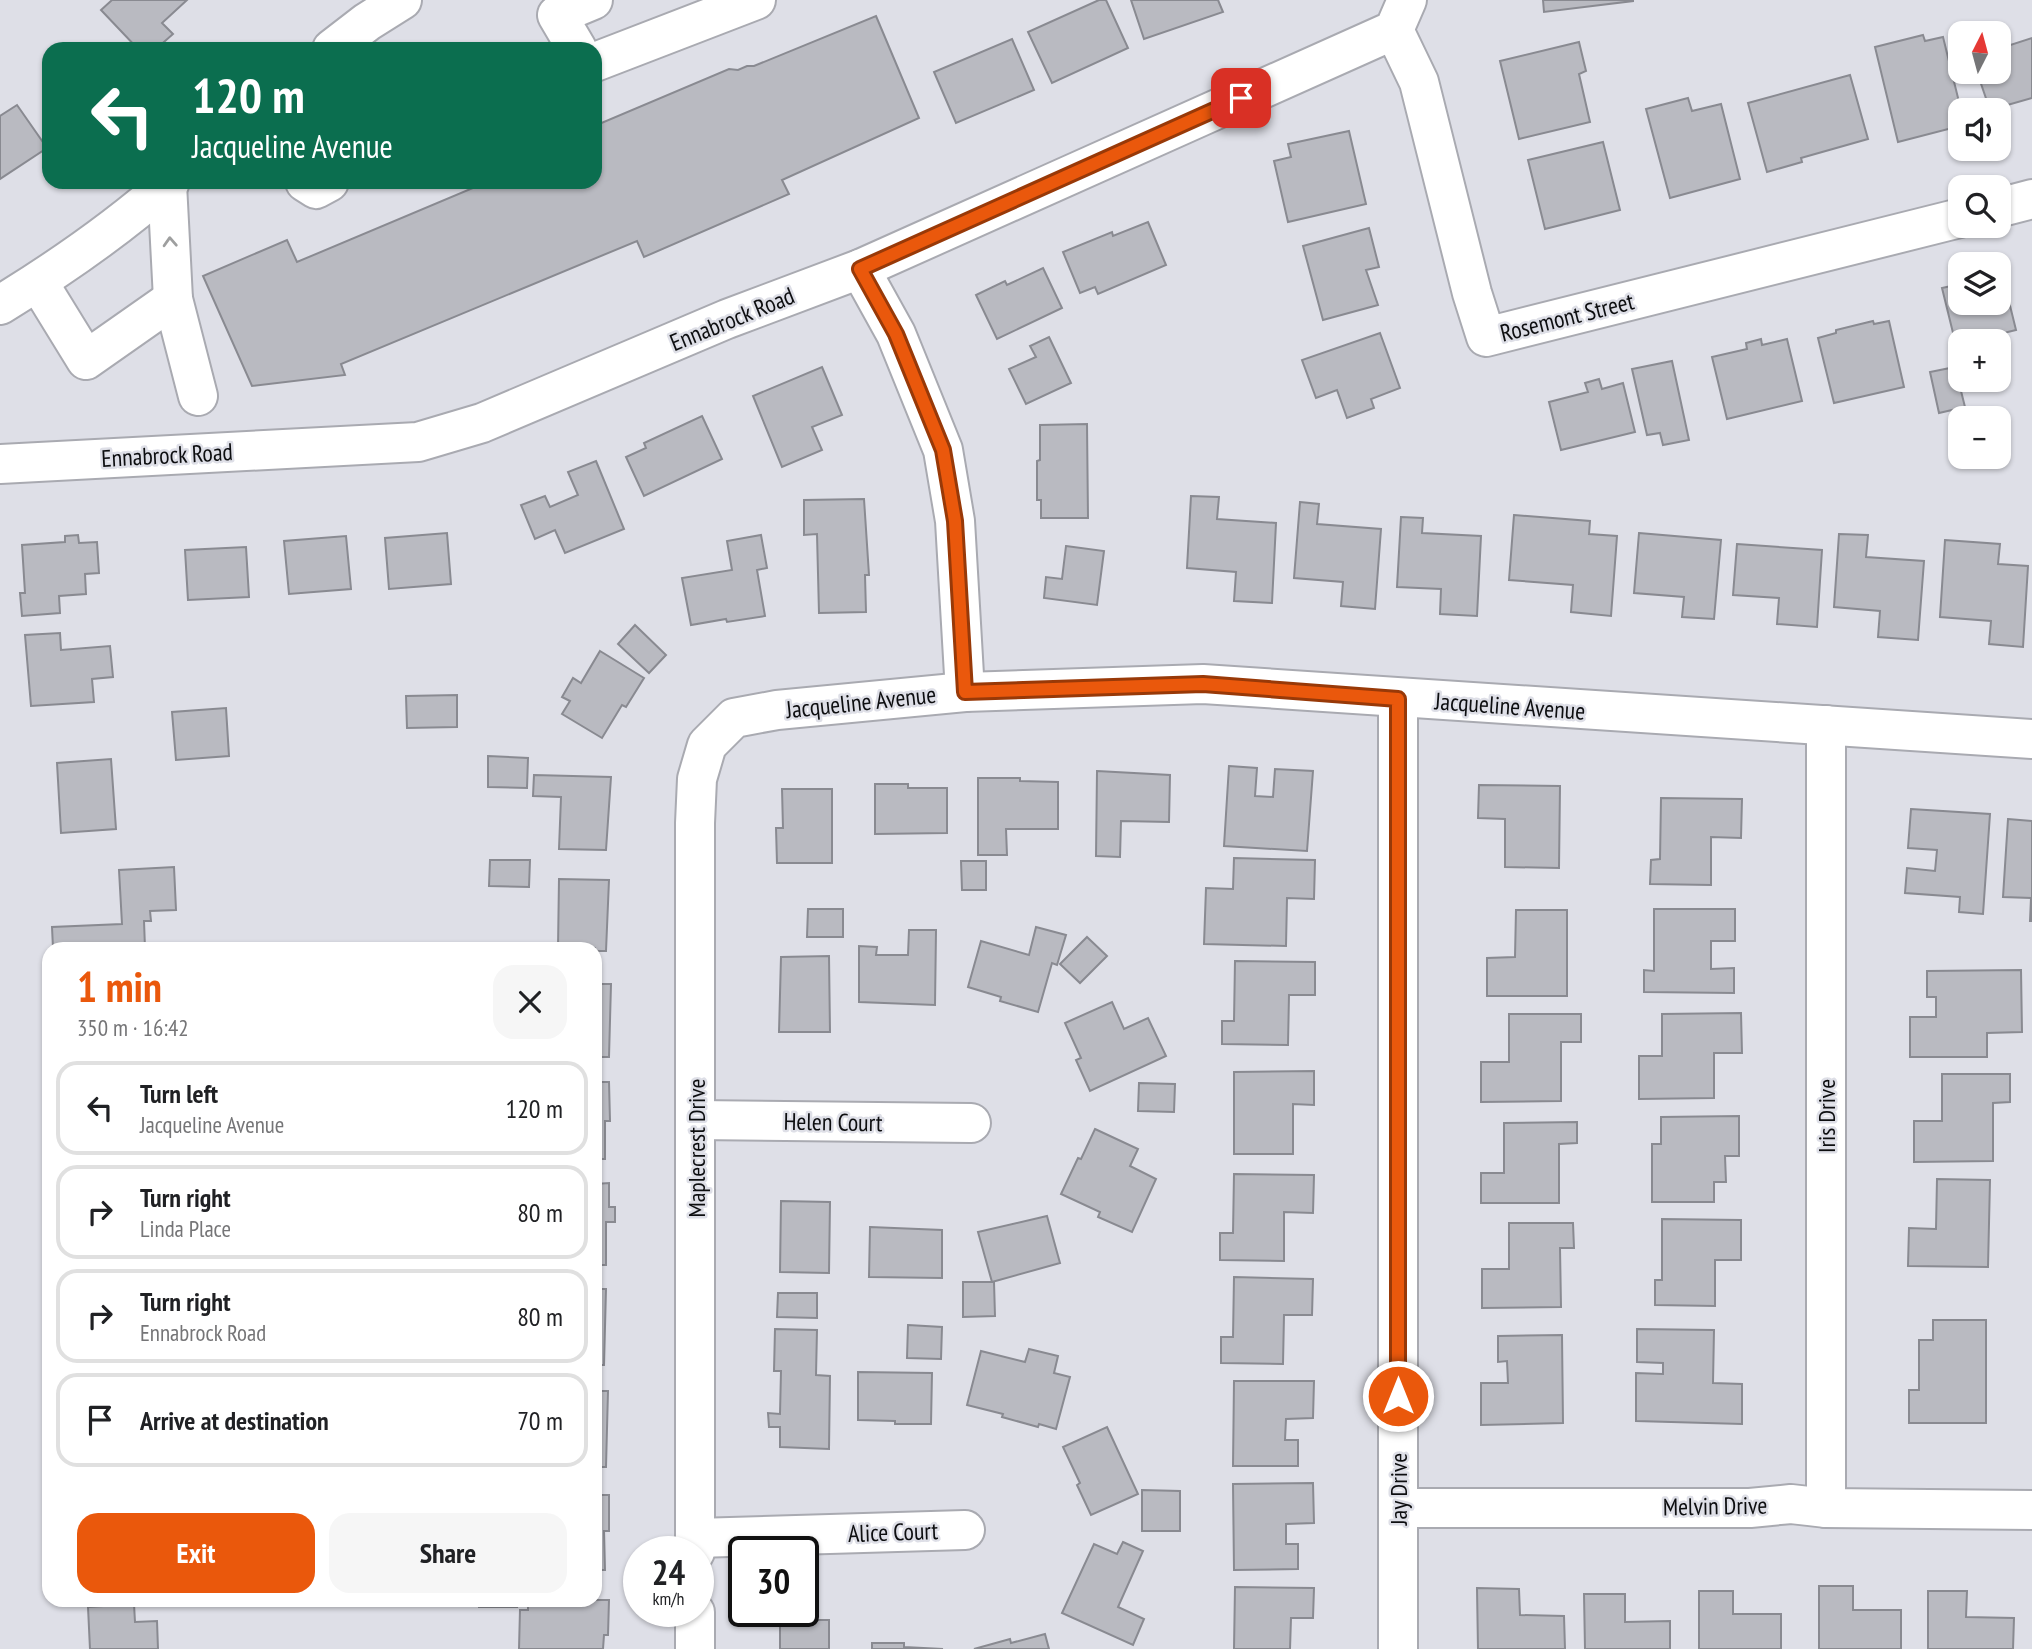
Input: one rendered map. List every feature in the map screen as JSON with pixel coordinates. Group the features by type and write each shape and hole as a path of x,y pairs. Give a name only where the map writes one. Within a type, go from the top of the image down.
{"street":[{"path":"341,42 402,0"},
{"path":"573,42 552,7 593,0"},
{"path":"602,59 756,0"},
{"name":"Rosemont Street","path":"1401,15 1472,293 1486,337 1948,221"},
{"name":"Ennabrock Road","path":"0,464 418,442 482,423 727,319 860,269 1401,15"},
{"path":"0,305 108,232 162,189"},
{"path":"169,189 173,299 198,396"},
{"path":"2011,205 2032,199"},
{"path":"860,269 896,334 943,450 955,521 965,692"},
{"path":"37,282 86,360 173,299"},
{"name":"Jacqueline Avenue","path":"707,745 734,718 777,710 965,692 1203,684 2032,739"},
{"name":"Jay Drive","path":"1398,699 1398,1649"},
{"name":"Iris Drive","path":"1826,725 1826,1507"},
{"name":"Maplecrest Drive","path":"695,1536 695,823 697,779 707,745"},
{"name":"Helen Court","path":"696,1120 971,1123"},
{"name":"Melvin Drive","path":"1398,1508 1751,1508 1791,1504 1826,1507 2032,1510"},
{"name":"Alice Court","path":"714,1544 965,1530"},
{"path":"695,1627 695,1649"}],"building":[{"path":"112,0 187,0 162,23 173,34 164,42 131,42 101,10"},
{"path":"1099,0 1106,0 1128,48 1052,83 1028,32"},
{"path":"1131,0 1218,0 1223,12 1144,39"},
{"path":"1543,0 1633,0 1633,1 1544,12"},
{"path":"876,16 919,118 782,180 789,194 644,257 637,241 341,364 345,375 252,386 203,276 287,240 297,262 470,189 602,189 602,123 729,69 754,66"},
{"path":"1923,35 1925,41 1943,37 1948,57 1948,84 1955,84 1958,98 1948,98 1948,129 1898,142 1875,47"},
{"path":"2032,38 2032,98 2011,104 2011,98 1986,98 1981,84 2011,84 2011,45"},
{"path":"1012,39 1034,90 956,123 934,72"},
{"path":"1579,42 1586,71 1579,74 1590,122 1519,139 1500,61"},
{"path":"1850,75 1868,139 1801,158 1802,162 1767,172 1748,103"},
{"path":"1688,98 1692,111 1721,104 1740,179 1670,198 1646,109"},
{"path":"17,105 42,141 42,151 0,179 0,116"},
{"path":"1349,131 1366,204 1288,222 1274,161 1291,157 1288,144"},
{"path":"1603,142 1620,210 1545,229 1528,160"},
{"path":"1148,222 1166,265 1098,294 1095,287 1080,293 1063,252 1112,232 1113,236"},
{"path":"1369,228 1379,267 1366,270 1378,305 1323,320 1303,246"},
{"path":"1043,268 1062,308 997,339 976,295 1005,281 1007,285"},
{"path":"1948,287 1948,312 1942,288"},
{"path":"2011,310 2016,330 2011,331 2011,329 1952,329 1949,315 2011,315"},
{"path":"1873,321 1874,324 1889,321 1904,387 1834,403 1818,338 1836,333 1836,330"},
{"path":"1380,333 1400,388 1371,399 1374,408 1347,418 1337,390 1316,398 1302,360"},
{"path":"1049,337 1071,383 1026,404 1009,369 1036,357 1030,346"},
{"path":"1761,339 1762,345 1787,339 1802,401 1727,419 1712,357 1747,349 1746,343"},
{"path":"1672,361 1689,440 1663,445 1660,433 1647,435 1632,369"},
{"path":"822,367 842,415 812,427 822,450 782,467 753,396"},
{"path":"1948,368 1948,392 1961,392 1965,406 1948,406 1948,411 1939,413 1930,372"},
{"path":"1599,379 1602,389 1623,383 1635,432 1561,450 1549,402 1588,392 1585,383"},
{"path":"702,416 722,459 644,496 626,457 646,448 644,443"},
{"path":"1087,424 1088,518 1041,518 1041,500 1037,500 1040,425"},
{"path":"596,461 624,529 565,553 555,530 535,539 521,505 545,496 550,507 578,495 568,472"},
{"path":"1191,496 1219,497 1217,519 1276,523 1272,603 1234,601 1236,572 1187,568"},
{"path":"864,499 869,575 865,575 866,612 819,613 817,534 804,535 804,500"},
{"path":"1300,502 1319,504 1317,524 1381,529 1375,609 1341,606 1343,582 1294,578"},
{"path":"1514,515 1590,521 1589,534 1617,536 1611,616 1571,612 1573,585 1509,580"},
{"path":"1401,517 1423,518 1422,533 1481,536 1477,616 1440,614 1441,589 1397,587"},
{"path":"447,533 451,584 389,589 385,538"},
{"path":"1639,533 1721,540 1714,619 1682,617 1684,597 1634,593"},
{"path":"1839,534 1868,535 1866,557 1924,561 1918,640 1878,637 1880,611 1834,607"},
{"path":"78,535 79,543 97,542 99,573 85,574 86,594 59,596 60,613 22,616 20,593 25,593 22,545 65,542 65,536"},
{"path":"761,535 767,568 757,570 765,616 691,625 682,578 732,570 727,541"},
{"path":"346,536 351,589 289,594 284,541"},
{"path":"1945,540 2000,544 1998,564 2028,566 2023,647 1989,644 1991,621 1940,617"},
{"path":"1737,544 1822,550 1817,627 1777,624 1779,598 1733,595"},
{"path":"1066,546 1104,551 1097,605 1044,598 1046,577 1062,579"},
{"path":"246,547 249,597 188,600 185,550"},
{"path":"635,625 666,655 649,673 618,644"},
{"path":"60,633 61,650 110,646 113,677 92,679 94,702 31,706 25,635"},
{"path":"600,651 644,678 626,707 622,705 602,738 562,714 570,701 562,697 573,678 581,683"},
{"path":"457,695 457,727 407,728 406,696"},
{"path":"226,708 229,756 176,760 172,712"},
{"path":"488,756 528,758 527,788 488,787"},
{"path":"111,759 116,829 61,833 57,763"},
{"path":"1229,766 1257,768 1255,796 1273,797 1275,769 1313,771 1307,851 1224,846"},
{"path":"1097,771 1170,775 1169,822 1121,821 1120,857 1096,856"},
{"path":"534,775 611,777 606,850 559,849 561,797 533,796"},
{"path":"978,778 1058,782 1058,829 1006,829 1007,855 978,855"},
{"path":"875,784 908,784 908,788 947,788 947,833 875,834"},
{"path":"1479,785 1560,786 1559,868 1505,867 1505,819 1478,818"},
{"path":"782,789 832,789 832,863 777,863 776,828 783,828"},
{"path":"1661,798 1742,799 1741,838 1711,837 1711,885 1650,884 1651,860 1660,859"},
{"path":"1911,809 1990,814 1983,914 1959,912 1960,897 1905,893 1907,868 1935,871 1937,850 1908,848"},
{"path":"2008,819 2032,821 2032,921 2031,898 2003,897"},
{"path":"1234,858 1315,860 1314,899 1287,898 1286,946 1204,944 1206,888 1233,889"},
{"path":"490,860 530,860 529,887 489,886"},
{"path":"961,861 986,861 986,890 962,890"},
{"path":"174,867 176,910 150,911 151,921 144,921 145,942 53,942 52,927 122,924 119,870"},
{"path":"559,879 609,880 606,951 602,951 602,942 558,942"},
{"path":"808,909 843,909 843,937 807,937"},
{"path":"1654,909 1735,909 1735,941 1711,941 1711,969 1734,968 1734,993 1644,992 1644,970 1654,971"},
{"path":"1516,910 1567,910 1567,996 1487,996 1487,958 1515,957"},
{"path":"1036,927 1066,935 1057,965 1052,963 1038,1012 1000,1001 1001,997 968,987 981,941 1029,955"},
{"path":"909,930 936,930 935,1005 859,1002 859,946 877,947 876,955 908,955"},
{"path":"1087,937 1107,956 1080,983 1060,964"},
{"path":"829,956 830,1032 779,1032 781,957"},
{"path":"1235,961 1315,962 1315,995 1289,995 1288,1045 1222,1044 1222,1021 1234,1021"},
{"path":"2021,970 2022,1032 1987,1033 1987,1057 1910,1057 1910,1017 1936,1017 1936,997 1927,997 1927,971"},
{"path":"602,984 611,984 609,1057 602,1057"},
{"path":"1112,1002 1124,1029 1148,1018 1166,1056 1090,1091 1076,1060 1081,1058 1065,1023"},
{"path":"1741,1013 1742,1053 1714,1053 1714,1098 1639,1099 1639,1056 1662,1056 1662,1014"},
{"path":"1509,1014 1581,1014 1581,1042 1561,1042 1561,1101 1481,1102 1481,1062 1509,1062"},
{"path":"1314,1071 1314,1105 1293,1104 1293,1154 1234,1154 1234,1072"},
{"path":"1942,1074 2010,1074 2010,1102 1993,1103 1993,1161 1914,1162 1914,1121 1942,1121"},
{"path":"602,1082 609,1082 610,1121 605,1121 605,1159 602,1159"},
{"path":"1139,1083 1175,1084 1174,1112 1138,1111"},
{"path":"1739,1116 1739,1156 1725,1156 1726,1182 1714,1182 1714,1202 1652,1202 1652,1144 1661,1144 1661,1117"},
{"path":"1577,1122 1577,1143 1559,1144 1559,1203 1481,1203 1481,1173 1504,1173 1504,1123"},
{"path":"1095,1129 1138,1149 1130,1166 1156,1179 1132,1232 1098,1217 1100,1212 1061,1194"},
{"path":"1234,1174 1314,1175 1313,1213 1284,1212 1284,1261 1220,1260 1220,1233 1233,1233"},
{"path":"1937,1179 1990,1180 1988,1267 1908,1266 1909,1228 1936,1229"},
{"path":"609,1183 609,1207 615,1207 615,1222 606,1222 606,1265 602,1265 602,1184"},
{"path":"781,1201 830,1202 829,1273 780,1272"},
{"path":"1047,1216 1060,1263 992,1282 978,1232"},
{"path":"1662,1219 1741,1220 1741,1260 1715,1260 1715,1306 1655,1305 1655,1280 1662,1280"},
{"path":"1509,1223 1573,1223 1574,1248 1560,1248 1561,1307 1482,1308 1482,1269 1509,1269"},
{"path":"870,1227 942,1230 942,1278 869,1277"},
{"path":"1234,1277 1313,1279 1312,1315 1284,1315 1283,1364 1221,1363 1221,1337 1233,1337"},
{"path":"963,1282 994,1282 995,1316 963,1317"},
{"path":"602,1289 606,1289 604,1365"},
{"path":"778,1293 817,1293 817,1318 777,1317"},
{"path":"1933,1320 1986,1320 1986,1423 1909,1423 1909,1390 1919,1390 1919,1340 1933,1340"},
{"path":"908,1325 942,1327 941,1359 907,1358"},
{"path":"775,1329 817,1330 816,1375 830,1376 829,1449 780,1447 780,1427 769,1427 768,1413 780,1414 781,1371 774,1371"},
{"path":"1637,1329 1714,1330 1713,1383 1742,1384 1742,1424 1636,1421 1636,1373 1663,1374 1663,1363 1637,1362"},
{"path":"1562,1335 1563,1423 1481,1425 1481,1383 1508,1383 1507,1361 1498,1362 1498,1336"},
{"path":"1029,1349 1058,1356 1054,1373 1070,1377 1056,1429 1039,1424 1038,1427 967,1405 981,1351 1025,1362"},
{"path":"858,1372 932,1373 931,1424 858,1420"},
{"path":"1234,1381 1314,1381 1313,1418 1286,1419 1285,1440 1298,1440 1298,1466 1233,1466"},
{"path":"602,1391 608,1391 606,1467 602,1467"},
{"path":"1107,1427 1138,1494 1091,1515 1063,1447"},
{"path":"1313,1483 1314,1523 1286,1524 1286,1544 1298,1544 1298,1569 1234,1570 1233,1484"},
{"path":"1142,1490 1180,1491 1180,1531 1142,1531"},
{"path":"602,1495 609,1495 609,1531 604,1531 605,1570 602,1570"},
{"path":"1123,1542 1143,1551 1118,1607 1144,1619 1133,1645 1062,1613 1094,1544 1117,1554"},
{"path":"1819,1586 1853,1586 1853,1610 1901,1610 1901,1649 1819,1649"},
{"path":"1235,1587 1314,1588 1313,1618 1291,1618 1290,1649 1234,1649"},
{"path":"1477,1588 1519,1589 1520,1615 1564,1616 1565,1649 1478,1649"},
{"path":"1699,1591 1733,1591 1733,1614 1781,1614 1781,1649 1699,1649"},
{"path":"1928,1591 1967,1591 1966,1617 2014,1618 2013,1649 1928,1649"},
{"path":"1584,1594 1625,1594 1625,1622 1670,1621 1670,1649 1585,1649"},
{"path":"602,1600 609,1600 608,1635 604,1635 603,1649 519,1649 520,1610 528,1610 528,1607 602,1607"},
{"path":"88,1607 134,1607 135,1622 157,1621 158,1649 90,1649"},
{"path":"819,1620 829,1620 829,1649 780,1649 780,1627 819,1627"},
{"path":"1045,1634 1049,1649 974,1649 1010,1639 1011,1643"},
{"path":"872,1643 904,1643 904,1647 943,1649 872,1649"}],"route":[{"path":"1241,98 860,269 896,334 943,450 955,521 965,692 1203,684 1398,699 1398,1396"}]}
